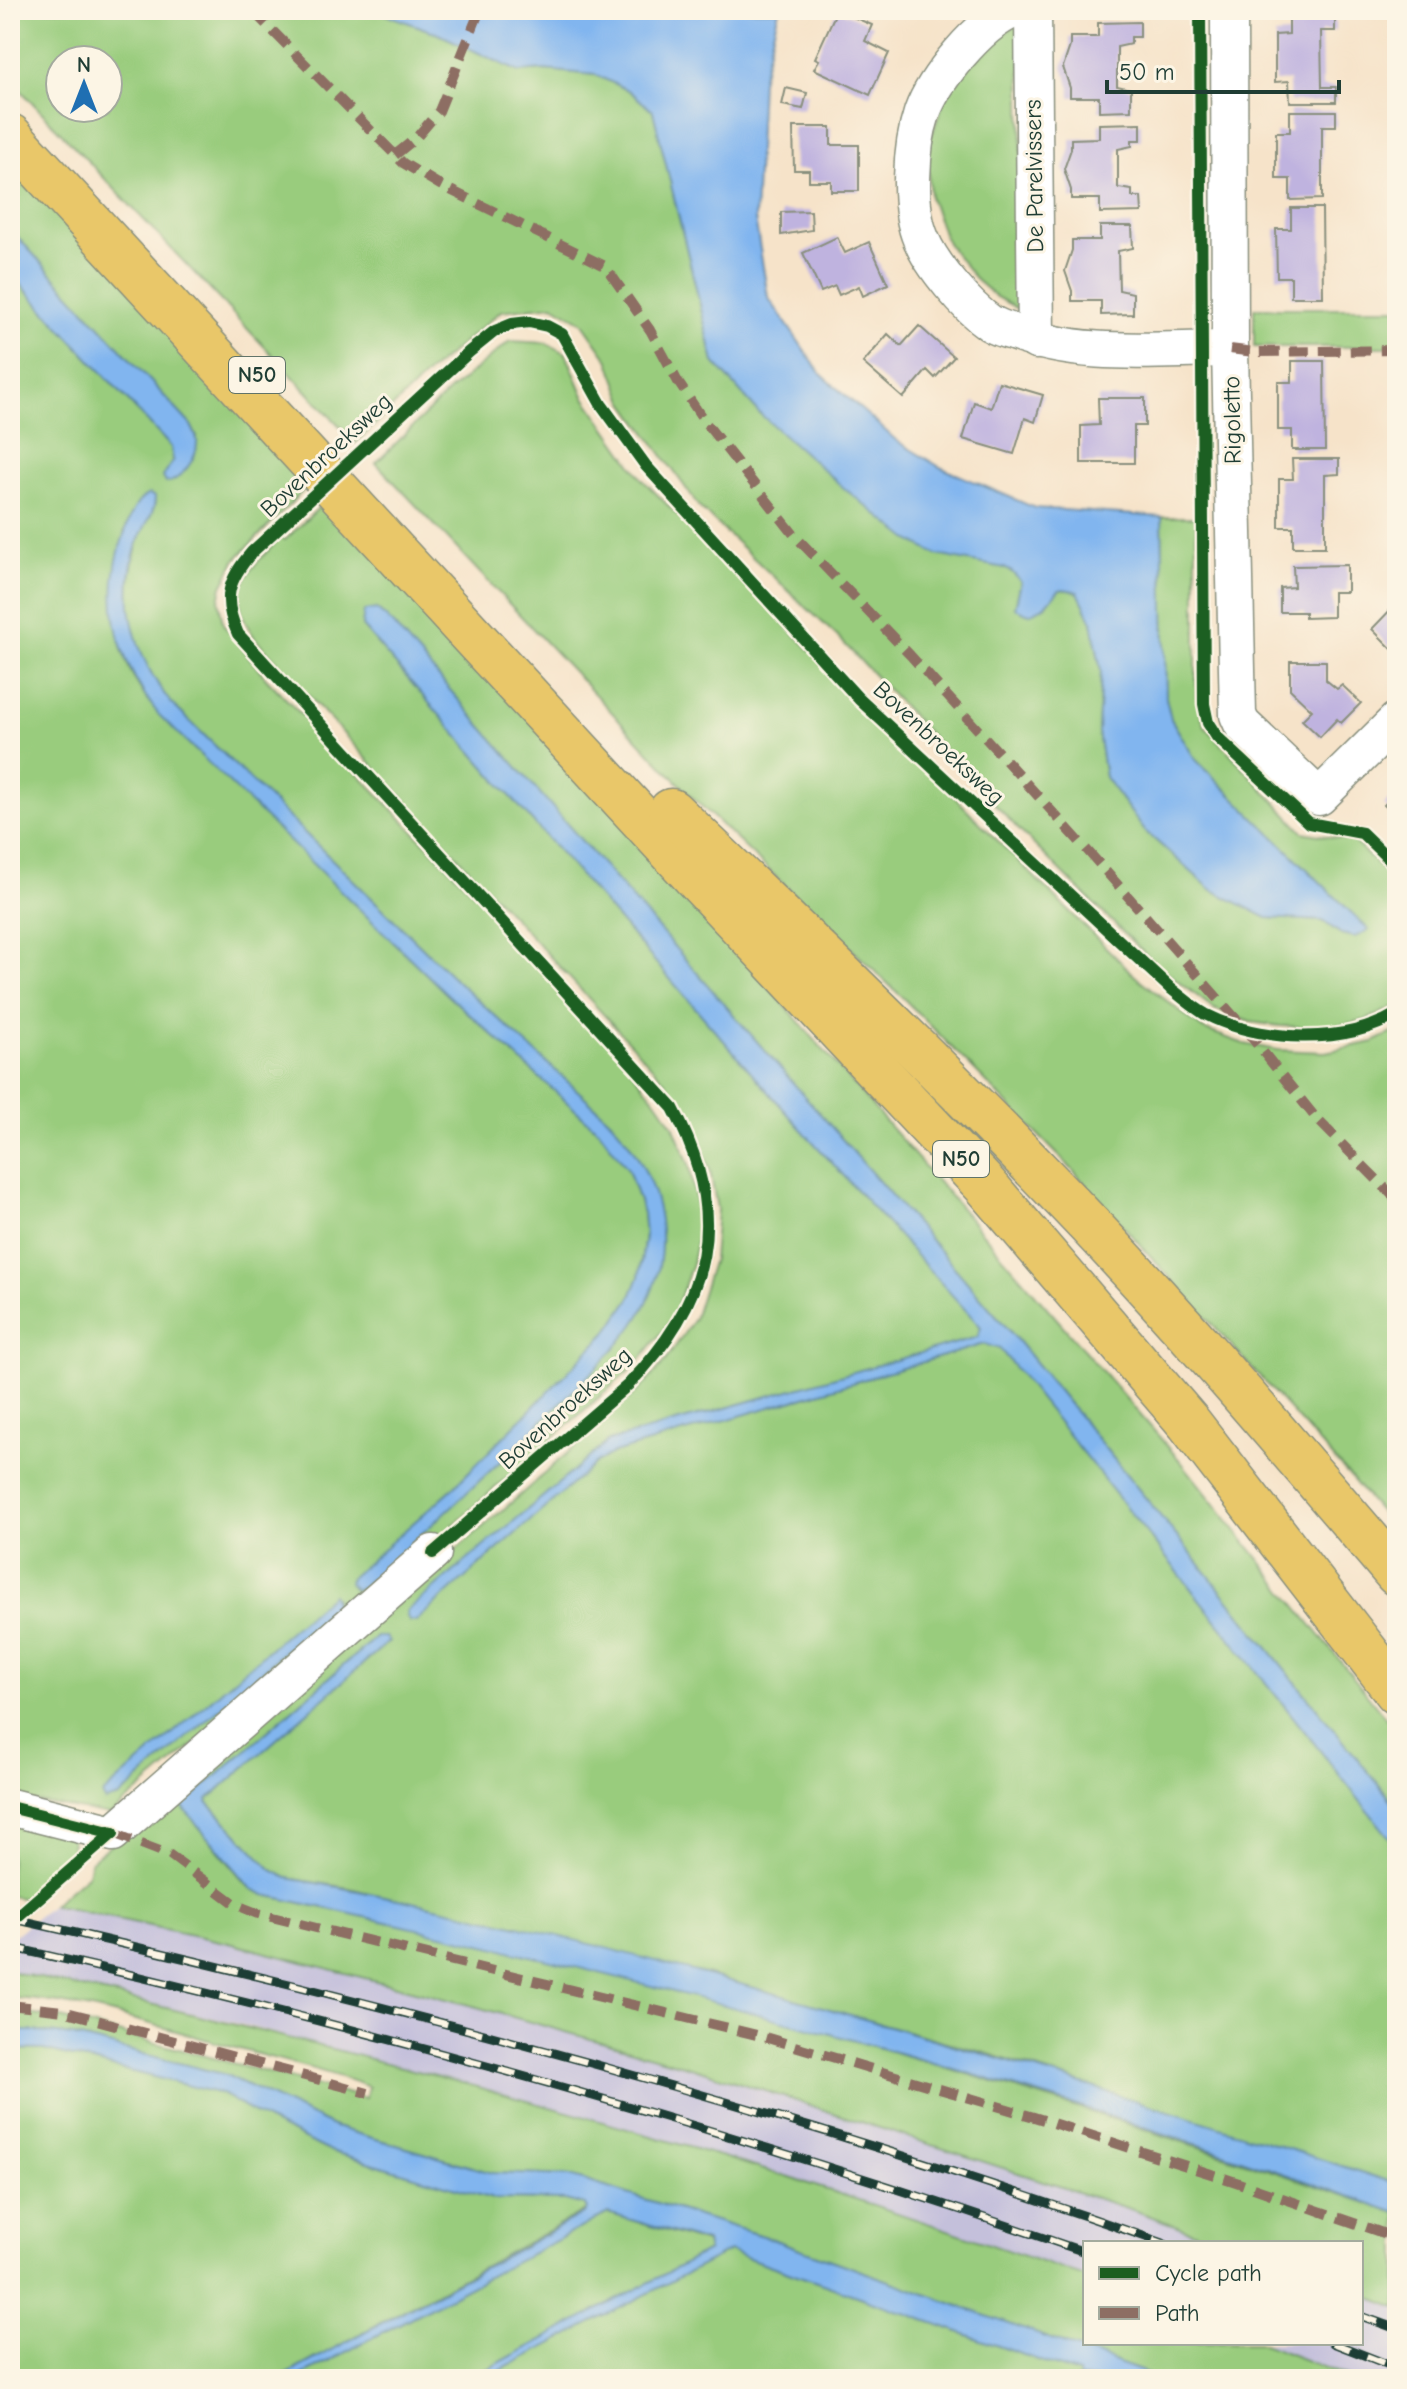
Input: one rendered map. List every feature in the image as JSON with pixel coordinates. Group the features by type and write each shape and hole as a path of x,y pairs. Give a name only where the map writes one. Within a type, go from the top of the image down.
{"highway":[{"name":"N50","path":"10,108 504,642 651,792 795,929 1053,1186 1255,1408 1397,1574"},
{"name":"N50","path":"10,136 696,878 987,1187 1189,1423 1397,1692"}],"street":[{"path":"1013,10 1000,15 956,55 922,112 910,181 921,239 953,289 991,324 1036,341 1080,350 1230,349"},
{"name":"De Parelvissers","path":"1033,10 1036,341"},
{"name":"Rigoletto","path":"1229,10 1230,349 1238,715 1242,724 1319,797 1397,720"},
{"path":"10,1807 113,1833 433,1553"}],"shaded area":[{"path":"52,1905 229,1943 477,2007 697,2069 1139,2212 1218,2241 1083,2241 1083,2276 668,2140 244,2025 10,1971 10,1939"},
{"path":"1363,2295 1397,2308 1397,2379 1354,2379 1266,2345 1363,2345"}],"green space":[{"path":"10,10 374,10 439,34 519,72 544,70 596,75 628,90 653,111 714,362 759,413 1012,572 1021,581 1015,608 1046,606 1062,589 1078,592 1092,621 1101,671 1098,732 1105,777 1145,831 1212,890 1267,918 1323,921 1341,934 1355,937 1368,929 1195,759 1171,719 1166,698 1162,517 1196,517 1196,697 1205,726 1303,832 1353,841 1397,884 1397,1006 1366,1020 1324,1028 1250,1022 1214,1009 1150,959 1021,832 840,639 700,508 624,401 608,359 582,322 553,305 501,311 430,371 356,443 53,124 124,124 124,44 44,44 44,115 10,79"},
{"path":"1020,20 1024,312 996,297 977,281 947,243 930,198 927,149 951,80"},
{"path":"10,153 314,480 236,559 222,586 219,601 223,624 267,679 564,987 653,1096 673,1125 689,1164 697,1207 697,1239 692,1264 673,1318 636,1365 358,1608 110,1815 10,1797 10,273 171,447 173,460 197,437 191,425 10,229","holes":["155,505 134,557 130,607 142,655 171,703 459,983 611,1121 661,1236 659,1259 646,1303 620,1342 501,1461 355,1590 350,1583 351,1578 451,1490 608,1331 631,1297 639,1277 645,1236 643,1213 628,1169 600,1132 448,995 182,736 145,696 122,649 114,606 115,584 117,562 129,519","332,1595 335,1606 119,1797 103,1795"]},
{"path":"1254,308 1397,308 1397,347 1254,347"},
{"path":"510,341 546,343 566,353 584,396 642,479 1135,976 1203,1029 1244,1044 1278,1050 1325,1052 1373,1042 1397,1031 1397,1533 1353,1480 1068,1165 904,999 691,796 376,463 448,392"},
{"path":"330,497 695,902 1182,1463 1397,1732 1397,1807 1008,1329 376,609 362,626 795,1122 982,1327 978,1337 609,1441 408,1611 596,1463 614,1453 984,1344 1000,1349 1397,1847 1397,2184 992,2055 709,1975 349,1888 287,1878 272,1870 207,1802 208,1799 388,1642 385,1637 376,1637 182,1806 243,1880 265,1895 592,1969 788,2021 1050,2099 1397,2213 1397,2308 1363,2295 1363,2241 1218,2241 1139,2212 697,2069 477,2007 229,1943 52,1905 88,1874 91,1861 519,1496 645,1384 694,1319 713,1259 717,1209 710,1170 695,1128 666,1082 255,638 245,622 240,607 243,583 258,561 281,537 285,540"},
{"path":"10,1817 72,1838 68,1860 26,1899 10,1896"},
{"path":"10,1971 339,2051 584,2116 824,2189 1083,2276 1083,2345 1266,2345 1354,2379 1163,2379 772,2239 570,2176 492,2173 335,2127 226,2075 72,2036 10,2031 10,2012 61,2018 365,2098 369,2087 125,2017 67,2004 10,1998"},
{"path":"10,2049 44,2050 222,2094 327,2150 493,2199 565,2200 585,2205 587,2210 278,2379 10,2379"},
{"path":"608,2213 706,2243 708,2251 469,2379 295,2379"},
{"path":"729,2251 1078,2374 1080,2379 484,2379"}],"water":[{"path":"375,10 779,10 761,81 755,219 768,297 821,374 897,441 940,467 1035,508 1162,517 1166,698 1171,719 1195,759 1369,930 1355,937 1341,934 1323,921 1267,918 1212,890 1145,831 1105,777 1098,732 1101,671 1092,621 1078,592 1059,590 1045,606 1029,614 1015,608 1021,582 1012,572 937,555 908,539 845,489 759,413 714,362 653,111 628,90 596,75 544,70 519,72 439,34"},
{"path":"10,229 191,425 197,439 196,450 191,462 177,478 166,483 163,477 173,460 171,447 10,273"},
{"path":"149,494 155,497 155,503 137,544 129,587 130,607 140,648 159,686 171,703 459,983 611,1121 644,1168 660,1220 661,1247 657,1273 648,1300 622,1340 493,1468 355,1590 349,1583 350,1578 451,1490 608,1331 631,1297 639,1277 645,1236 643,1213 628,1169 600,1132 448,995 159,715 132,672 122,649 113,603 118,554 129,519 137,504"},
{"path":"376,609 1008,1329 1397,1807 1397,1847 1000,1349 984,1344 614,1453 596,1463 416,1621 410,1622 407,1611 609,1441 978,1337 981,1327 795,1122 362,626 364,611"},
{"path":"332,1594 336,1606 119,1797 105,1801 102,1795"},
{"path":"376,1637 385,1637 389,1641 208,1799 207,1802 272,1870 287,1878 473,1915 658,1962 858,2017 1089,2086 1397,2184 1397,2213 1118,2119 836,2035 552,1961 265,1895 252,1889 182,1806"},
{"path":"10,2031 72,2036 226,2075 335,2127 492,2173 570,2176 772,2239 1163,2379 1080,2379 1078,2374 729,2251 484,2379 469,2379 708,2251 706,2242 608,2213 295,2379 278,2379 585,2213 585,2205 565,2200 493,2199 327,2150 222,2094 44,2050 10,2049"}],"building":[{"path":"837,10 872,25 865,41 889,53 870,95 814,69 819,60 815,58"},
{"path":"1319,10 1335,10 1335,31 1321,31 1322,87 1336,87 1336,102 1290,102 1289,81 1275,82 1275,35 1289,34 1289,14 1320,13"},
{"path":"1140,22 1140,37 1131,37 1131,44 1117,47 1117,86 1131,89 1131,110 1099,111 1099,97 1070,97 1063,67 1070,37 1098,37 1098,23"},
{"path":"786,88 807,93 803,109 782,105"},
{"path":"1290,111 1336,111 1336,126 1322,126 1322,199 1290,200 1290,179 1276,179 1276,132 1290,132"},
{"path":"1141,123 1141,140 1132,140 1132,146 1118,149 1118,188 1132,190 1132,197 1141,197 1142,212 1100,213 1100,199 1071,199 1064,169 1071,139 1099,138 1099,124"},
{"path":"793,127 831,127 831,145 859,145 859,191 831,191 831,181 809,181 809,170 794,170"},
{"path":"1291,208 1322,208 1323,297 1291,297 1291,277 1277,277 1276,229 1291,229"},
{"path":"811,211 812,230 781,235 781,212"},
{"path":"1100,226 1132,226 1133,248 1118,251 1119,290 1133,293 1133,314 1101,315 1101,301 1072,301 1065,271 1072,240 1100,240"},
{"path":"837,237 845,253 869,242 888,284 863,296 859,286 839,295 835,286 821,292 803,253"},
{"path":"919,326 954,357 935,378 927,370 903,398 863,363 888,334 901,346"},
{"path":"1292,361 1324,361 1325,450 1292,450 1292,430 1278,430 1278,382 1292,382"},
{"path":"999,382 1043,395 1035,422 1025,418 1014,454 963,439 974,402 991,408"},
{"path":"1098,398 1145,398 1145,426 1134,426 1134,463 1081,463 1081,426 1099,425"},
{"path":"1292,459 1339,459 1339,474 1325,475 1325,547 1293,547 1293,527 1279,527 1279,479 1293,479"},
{"path":"1347,565 1347,592 1333,592 1333,617 1305,618 1305,612 1280,612 1280,588 1294,587 1293,566"},
{"path":"1397,603 1397,650 1395,652 1372,629"},
{"path":"1290,661 1326,661 1326,680 1337,689 1342,685 1361,703 1341,723 1337,719 1320,737 1302,720 1312,710 1290,689"},
{"path":"1397,792 1397,818 1384,805"}],"railway":[{"path":"10,1918 302,1987 591,2063 879,2148 1157,2241"},
{"path":"10,1947 282,2012 552,2084 819,2164 1083,2251"},
{"path":"1363,2317 1397,2329"},
{"path":"1338,2345 1397,2368"}],"marked path":[{"path":"252,10 403,163 440,185 605,266 650,330 678,382 705,422 795,536 910,655 1087,850 1244,1028 1315,1117 1397,1200"},
{"path":"395,155 416,138 439,111 480,10"},
{"path":"1230,349 1254,352 1397,350"},
{"path":"113,1833 170,1855 237,1905 259,1914 761,2036 1034,2117 1397,2238"},
{"path":"10,2005 63,2011 368,2093"}],"cycle path":[{"path":"1200,10 1204,704 1208,723 1217,737 1309,823 1362,833 1397,867"},
{"name":"Bovenbroeksweg","path":"433,1553 628,1385 656,1353 678,1321 694,1288 703,1255 706,1221 702,1185 691,1147 673,1108 238,634 230,610 232,581 252,552 495,331 512,324 529,322 562,334 601,404 646,466 859,699 1192,1005 1227,1023 1276,1035 1327,1035 1352,1031 1397,1014"},
{"path":"10,1807 113,1833"},
{"path":"10,1923 113,1833"}]}
